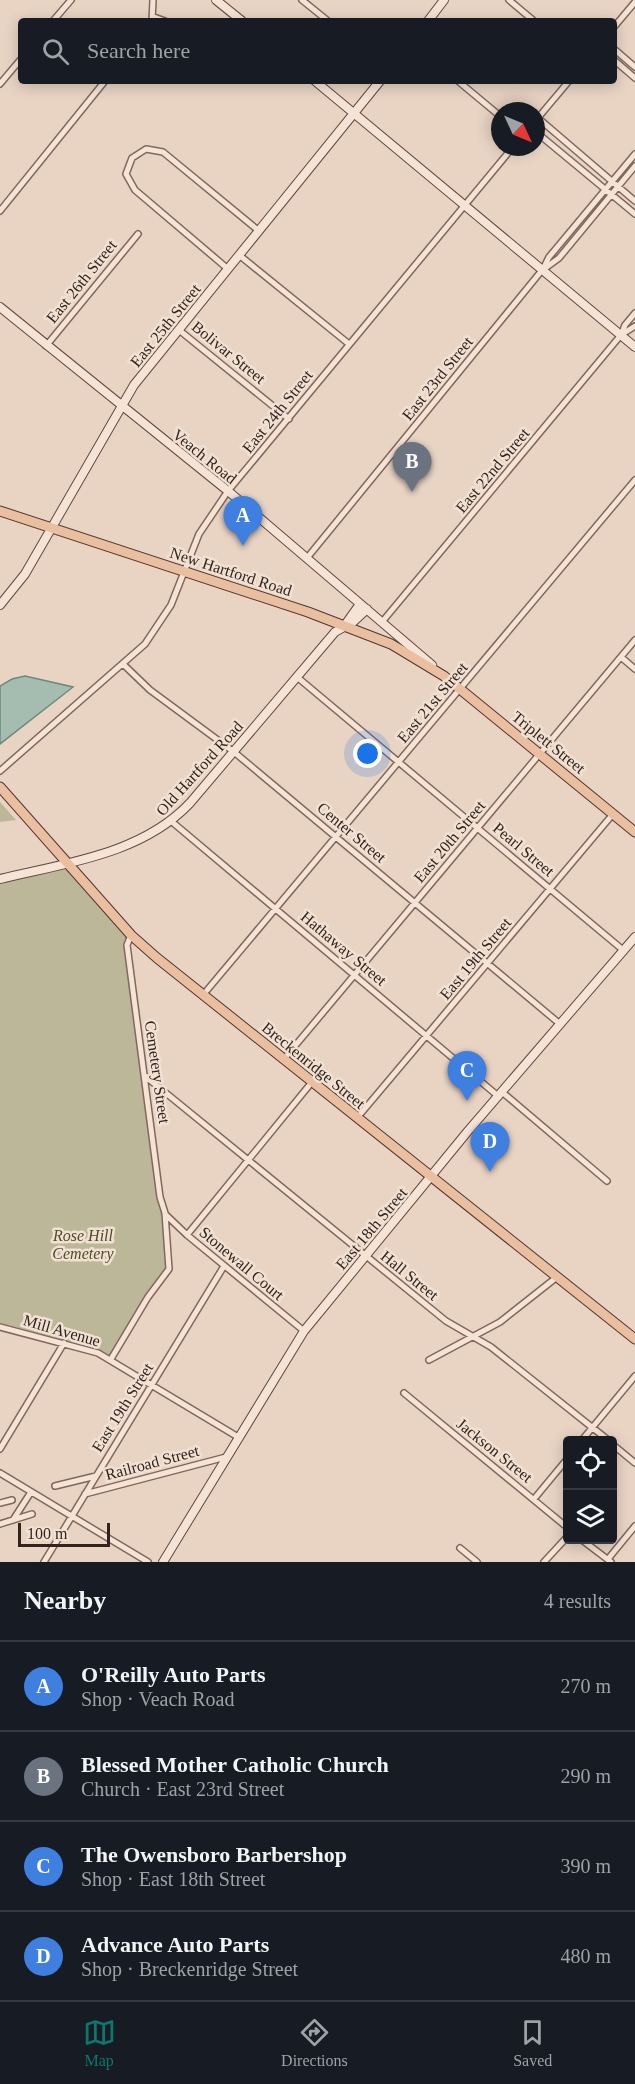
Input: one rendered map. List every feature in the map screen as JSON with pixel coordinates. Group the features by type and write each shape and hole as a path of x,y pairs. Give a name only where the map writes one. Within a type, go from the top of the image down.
{"main road":[{"name":"New Hartford Road","path":"0,512 345,625 404,650 444,676"},
{"name":"Triplett Street","path":"444,676 635,832"},
{"name":"Breckenridge Street","path":"0,787 131,935 430,1177 635,1339"}],"street":[{"path":"55,18 70,0"},
{"path":"153,0 153,18"},
{"path":"216,0 238,18"},
{"path":"302,0 324,18"},
{"path":"430,18 444,0"},
{"path":"509,0 530,18"},
{"path":"617,23 635,2"},
{"path":"617,52 635,67"},
{"path":"0,84 18,63"},
{"path":"617,63 635,78"},
{"path":"0,211 103,84"},
{"path":"319,84 635,347"},
{"name":"East 25th Street","path":"0,605 25,574 120,406 378,84"},
{"path":"462,84 491,108"},
{"path":"545,110 566,84"},
{"path":"545,126 635,201"},
{"path":"545,139 635,214"},
{"path":"228,269 135,190 126,174 132,158 146,149 163,152 259,231"},
{"name":"East 23rd Street","path":"307,558 543,269 549,257 635,154"},
{"name":"East 24th Street","path":"0,771 124,665 160,624 171,605 199,534 228,491 506,156"},
{"name":"East 23rd Street","path":"543,269 559,258 635,166"},
{"name":"East 26th Street","path":"46,346 138,234"},
{"path":"239,255 349,344"},
{"name":"Veach Road","path":"0,308 228,491 444,676"},
{"name":"East 22nd Street","path":"621,335 625,325 635,313"},
{"name":"East 22nd Street","path":"382,622 621,335 635,326"},
{"name":"Bolivar Street","path":"179,330 289,418"},
{"name":"East 21st Street","path":"203,995 635,480"},
{"name":"Old Hartford Road","path":"0,879 121,848 153,833 171,821 234,752 335,632 363,606"},
{"name":"East 20th Street","path":"284,1059 635,640"},
{"path":"621,657 635,669"},
{"name":"Center Street","path":"124,665 150,690 234,752 560,1024"},
{"name":"Pearl Street","path":"297,676 623,950"},
{"name":"East 19th Street","path":"357,1118 613,814"},
{"name":"Hathaway Street","path":"171,821 427,1036 607,1181"},
{"name":"Cemetery Street","path":"111,1359 148,1297 169,1269 165,1213 160,1197 127,945 131,935"},
{"name":"East 18th Street","path":"163,1562 304,1331 430,1177 635,937"},
{"name":"Hall Street","path":"145,1076 446,1321 491,1347 603,1436"},
{"path":"187,1235 312,1082"},
{"name":"Stonewall Court","path":"165,1213 187,1235 304,1331"},
{"name":"East 19th Street","path":"44,1562 224,1266"},
{"path":"429,1360 500,1322 558,1276"},
{"name":"Mill Avenue","path":"0,1327 89,1349 111,1359 238,1437"},
{"path":"0,1449 64,1343"},
{"path":"585,1436 635,1376"},
{"name":"Jackson Street","path":"404,1393 563,1524"},
{"path":"617,1448 635,1463"},
{"name":"Railroad Street","path":"85,1494 226,1457"},
{"path":"534,1499 563,1463"},
{"path":"0,1473 148,1562"},
{"name":"Railroad Street","path":"55,1486 96,1476"},
{"path":"13,1520 31,1492"},
{"path":"0,1503 12,1500"},
{"path":"0,1524 32,1514"},
{"path":"588,1544 609,1561 635,1526"},
{"path":"544,1562 563,1541"},
{"path":"460,1548 477,1562"}],"green space":[{"path":"0,802 16,820 0,822"},
{"name":"Rose Hill Cemetery","path":"65,863 131,935 127,945 165,1213 169,1269 111,1359 0,1327 0,879"}],"shaded area":[{"path":"25,676 73,687 0,744 0,686 12,679"}],"place":[{"name":"Blessed Mother Catholic Church","path":"412,492"},
{"name":"O'Reilly Auto Parts","path":"243,546"},
{"name":"The Owensboro Barbershop","path":"467,1101"},
{"name":"Advance Auto Parts","path":"490,1172"}]}
